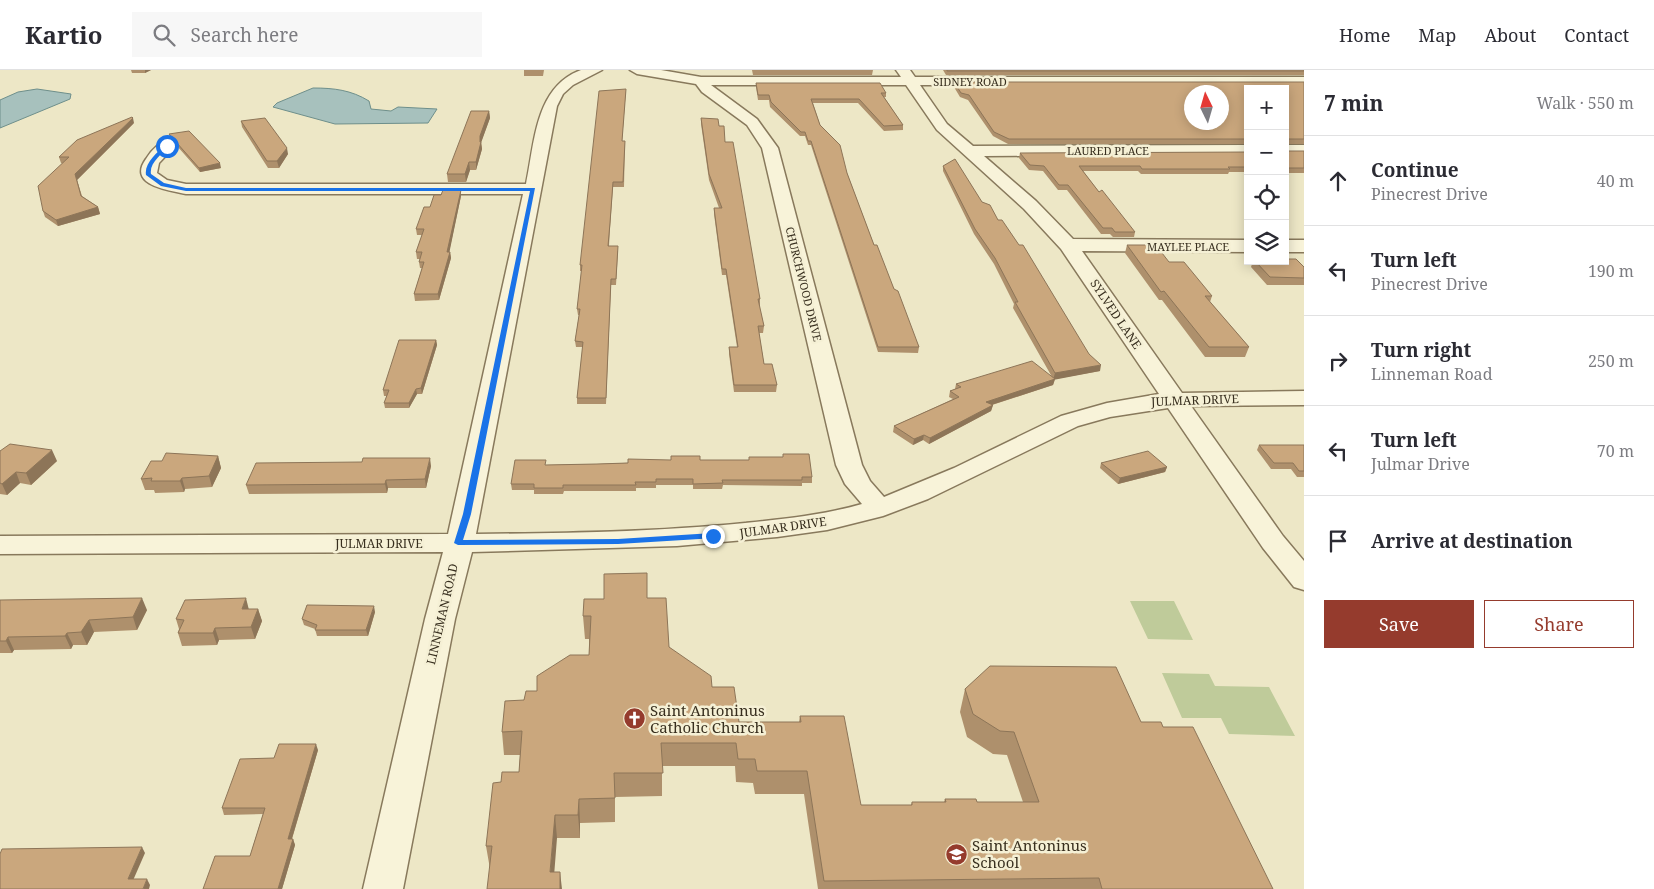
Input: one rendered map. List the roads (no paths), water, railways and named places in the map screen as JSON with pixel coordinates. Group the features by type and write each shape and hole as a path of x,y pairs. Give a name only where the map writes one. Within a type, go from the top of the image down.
{"street":[{"name":"LINNEMAN ROAD","path":"383,889 440,619 467,514 533,189 555,93 566,82 595,70"},
{"name":"SIDNEY ROAD","path":"636,70 701,80 906,76 1304,81"},
{"name":"SYLVED LANE","path":"906,76 932,116 967,151 1030,205 1068,245 1273,542 1304,580"},
{"name":"CHURCHWOOD DRIVE","path":"701,80 707,89 752,122 770,148 849,465 858,484 879,507"},
{"path":"167,146 150,163 149,175 162,184 186,189 533,189"},
{"name":"LAURED PLACE","path":"967,151 1244,150"},
{"path":"1289,150 1304,150"},
{"name":"MAYLEE PLACE","path":"1068,245 1244,246"},
{"path":"1289,246 1304,246"},
{"name":"JULMAR DRIVE","path":"0,545 618,542 741,534 831,520 879,507 942,483 1052,429 1079,418 1130,405 1174,399 1304,398"}],"water":[{"path":"313,88 335,89 356,94 369,101 371,109 391,111 398,107 437,109 428,123 335,124 273,107 277,103"},
{"path":"37,89 71,94 70,99 0,128 0,100 18,92"}],"place":[{"name":"Saint Antoninus Catholic Church","path":"634,719"},
{"name":"Saint Antoninus School","path":"956,854"}]}
